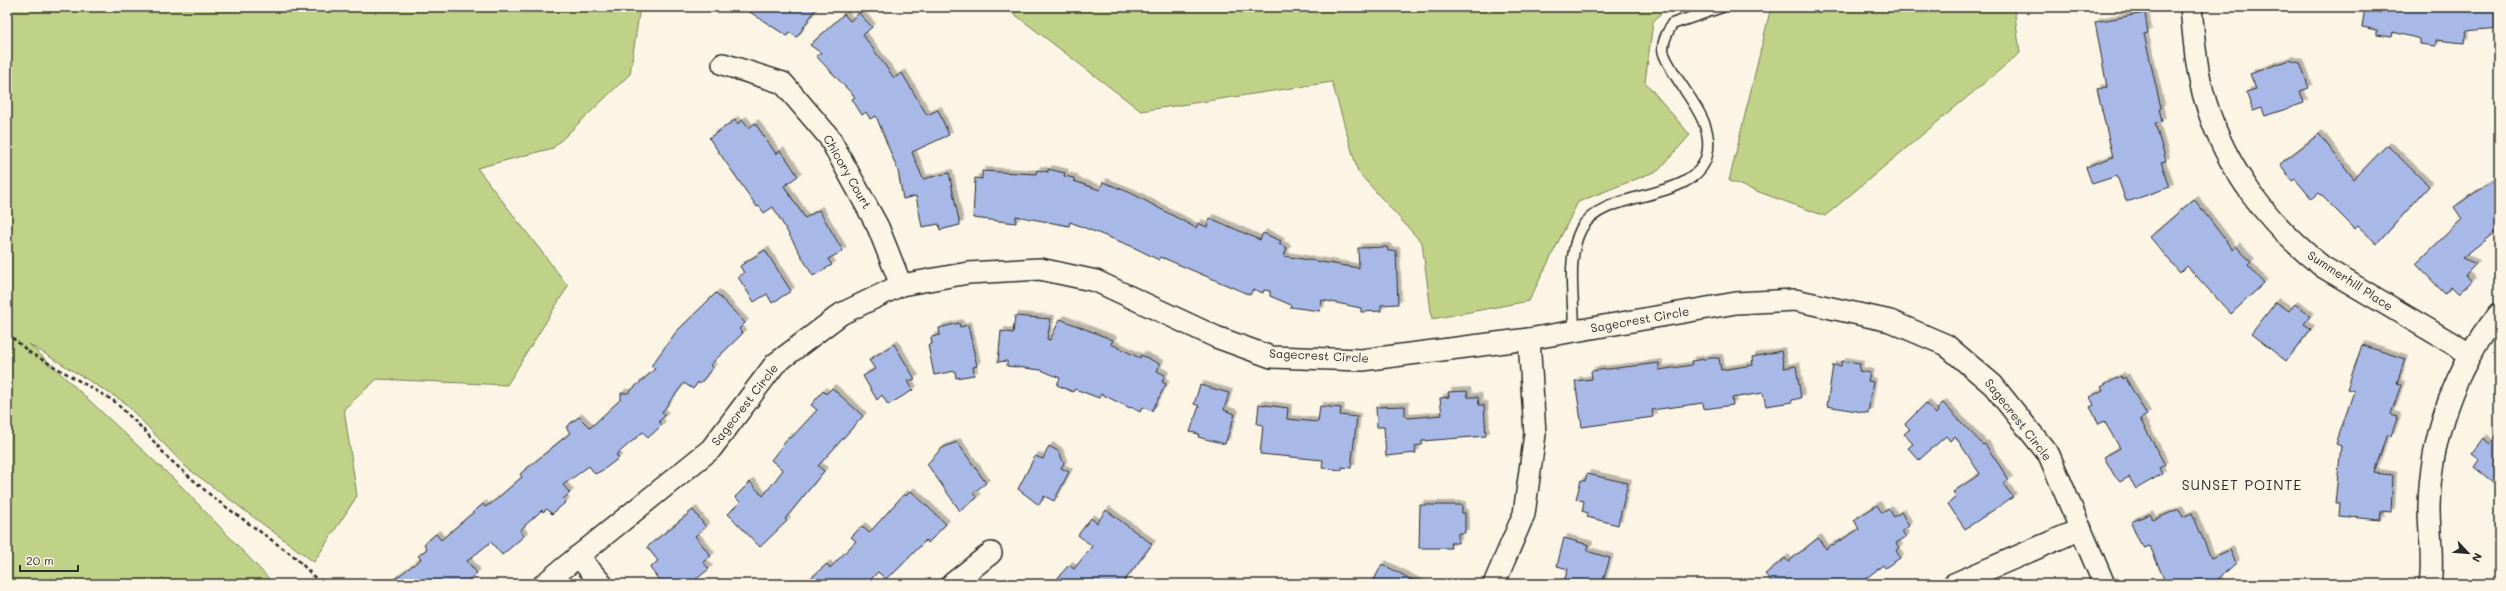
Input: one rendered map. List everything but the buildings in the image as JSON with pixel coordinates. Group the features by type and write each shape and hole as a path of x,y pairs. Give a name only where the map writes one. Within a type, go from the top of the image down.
{"street":[{"name":"Summerhill Place","path":"2191,7 2195,56 2206,103 2225,153 2258,203 2285,234 2323,267 2470,354"},
{"name":"Chicory Court","path":"723,64 783,83 829,137 878,227 901,285"},
{"name":"Sagecrest Circle","path":"544,584 711,449 775,364 840,314 901,285 968,273 1040,269 1096,281 1216,337 1271,357 1362,360 1529,339 1736,304 1795,300 1890,321 1946,345 1993,384 2049,455 2104,584"},
{"path":"2430,584 2429,507 2434,466 2442,426 2456,382 2470,354 2499,314"},
{"path":"1494,584 1524,514 1536,434 1529,339"},
{"path":"1954,584 2081,529"},
{"path":"952,584 991,553"},
{"path":"578,556 602,584"}],"lane":[{"path":"1574,331 1574,252 1581,230 1589,218 1608,207 1692,178 1707,156 1708,131 1696,106 1676,78 1662,51 1664,40 1672,24 1722,7"}],"path":[{"path":"7,333 29,352 114,401 144,430 168,458 215,499 295,557 321,584"}],"green space":[{"path":"7,7 640,7 630,74 553,148 477,168 568,286 507,385 377,379 344,409 357,496 314,562 186,467 124,402 29,344 181,486 274,584 7,584"},
{"path":"1005,7 1666,7 1653,22 1645,82 1690,135 1659,170 1578,202 1529,301 1432,319 1422,243 1358,172 1332,82 1141,111"},
{"path":"1771,7 2014,7 2020,53 1825,216 1729,181"}],"district":[{"name":"SUNSET POINTE","path":"2242,485"}]}
